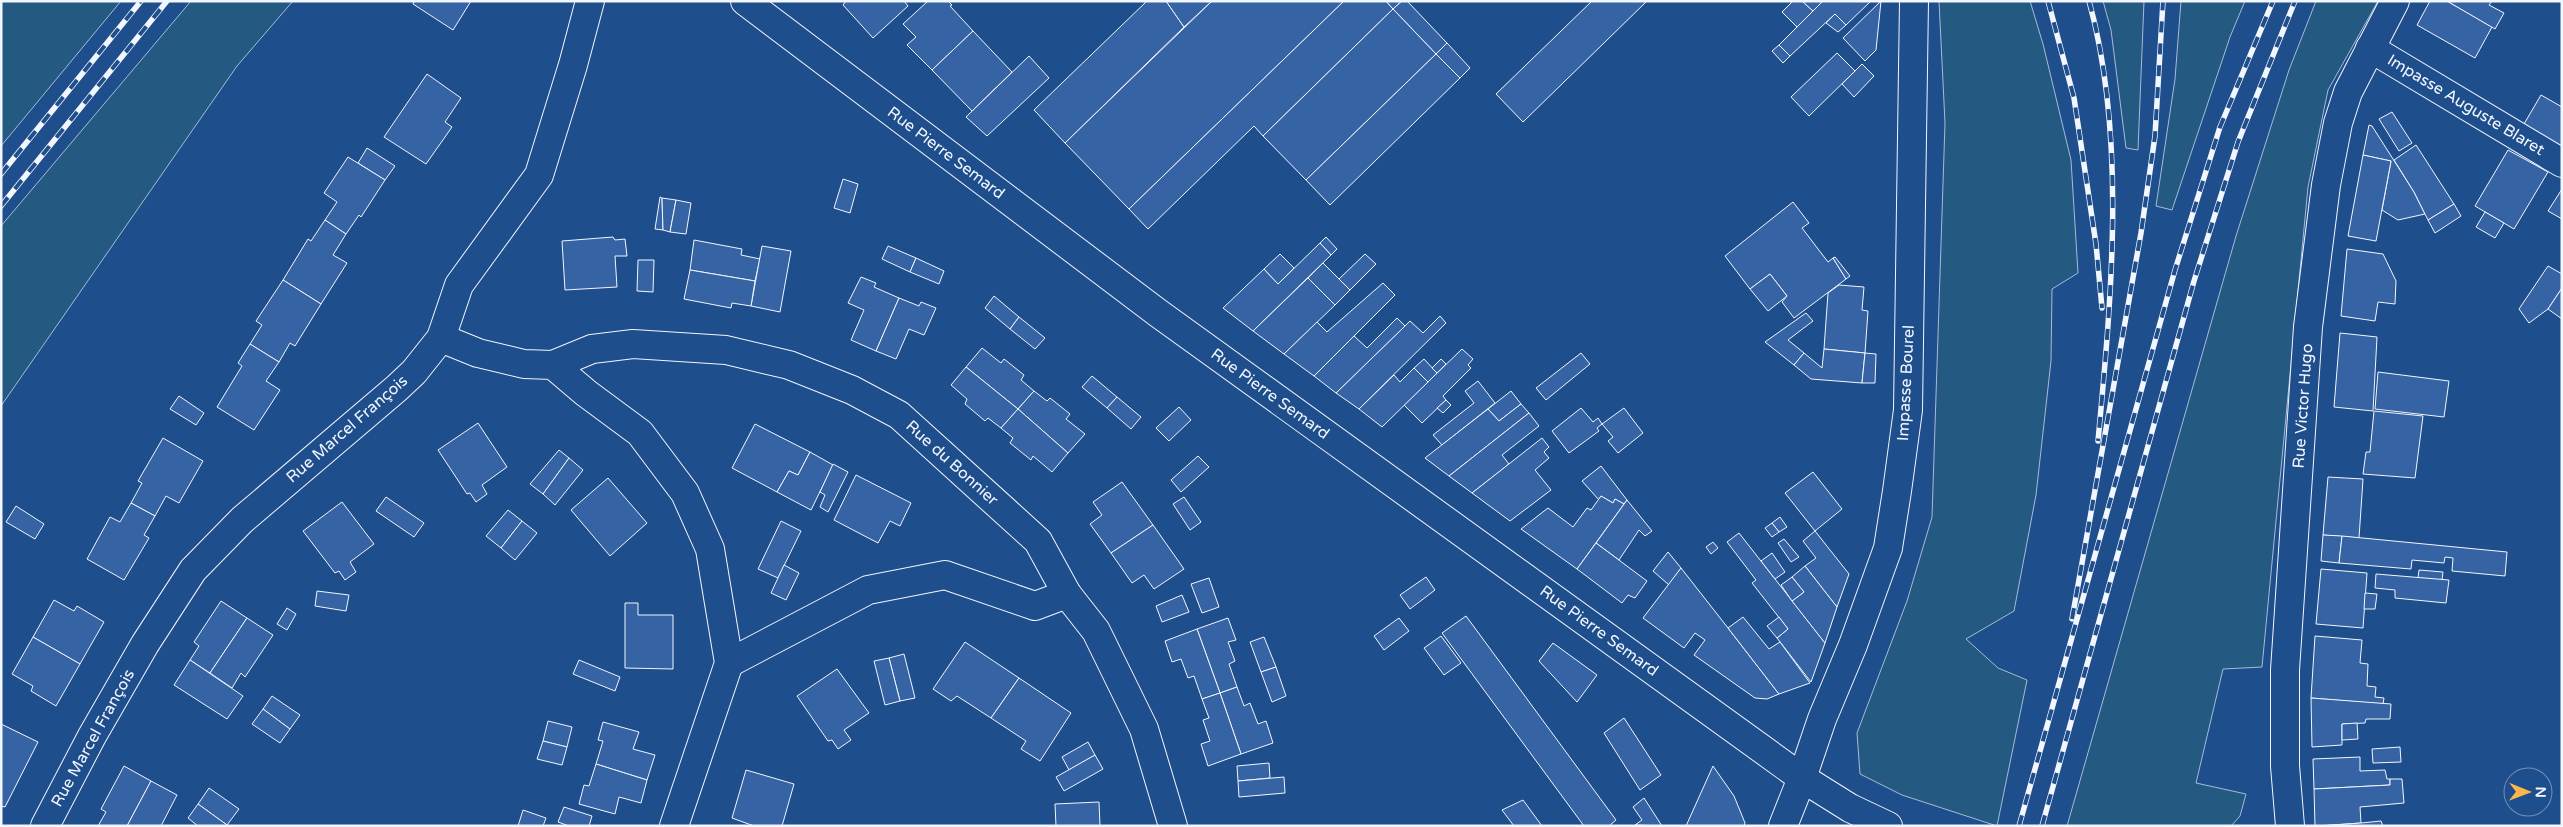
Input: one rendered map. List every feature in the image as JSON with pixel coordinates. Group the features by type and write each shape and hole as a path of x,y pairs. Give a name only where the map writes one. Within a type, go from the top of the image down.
{"street":[{"name":"Rue Marcel François","path":"45,826 92,736 145,644 193,570 242,520 408,377 441,338 460,285 540,175 574,65 590,1"},
{"name":"Rue Pierre Semard","path":"745,1 1158,313 1802,778 1850,808 1888,826"},
{"name":"Impasse Bourel","path":"1783,826 1888,548 1908,410 1914,1"},
{"name":"Rue Victor Hugo","path":"2290,826 2285,766 2284,670 2308,327 2326,185 2338,123 2348,92 2395,1"},
{"name":"Impasse Auguste Blaret","path":"2370,48 2562,163"},
{"path":"441,338 478,353 524,364 553,365 586,394 640,433 685,492 710,549 729,663 674,826"},
{"name":"Rue du Bonnier","path":"553,365 592,349 634,344 726,350 789,365 852,390 899,415 1038,541 1067,594 1096,631 1144,729 1173,826"},
{"path":"729,663 868,590 945,576 1035,606 1067,594"}],"shaded area":[{"path":"1,1 121,1 1,146"},
{"path":"191,1 293,1 237,66 1,406 1,226"},
{"path":"1939,1 2030,1 2043,44 2071,160 2078,273 2052,289 2051,361 2036,495 2014,611 1966,639 1998,668 2027,680 1997,826 1902,795 1860,774 1857,733 1907,601 1932,517 1945,123"},
{"path":"2103,1 2144,1 2138,150 2126,148 2111,30"},
{"path":"2181,1 2245,1 2230,37 2172,210 2156,206 2175,79"},
{"path":"2316,1 2378,1 2328,90 2308,187 2262,667 2223,669 2196,783 2246,794 2240,816 2231,826 2067,826 2236,236 2289,70"}],"building":[{"path":"414,1 471,1 453,30 413,4"},
{"path":"846,1 904,1 908,6 873,38 843,5"},
{"path":"928,1 948,1 952,5 950,6 973,31 932,70 907,45 916,37 903,24"},
{"path":"1147,1 1166,1 1184,27 1065,143 1034,110"},
{"path":"1166,1 1212,1 1184,27"},
{"path":"1212,1 1344,1 1129,209 1065,143"},
{"path":"1344,1 1386,1 1393,9 1263,136 1254,126 1148,229 1129,209"},
{"path":"1386,1 1402,1 1393,9"},
{"path":"1402,1 1407,1 1447,43 1436,54 1393,9"},
{"path":"1592,1 1647,1 1523,122 1496,94"},
{"path":"1793,1 1802,1 1813,11 1797,27 1782,12"},
{"path":"1802,1 1823,1 1813,11"},
{"path":"1823,1 1871,1 1846,25 1835,14 1790,56 1779,45"},
{"path":"1881,1 1876,50 1865,61 1843,38"},
{"path":"2430,1 2447,1 2492,27 2475,58 2417,25"},
{"path":"2447,1 2492,1 2489,5 2504,13 2495,29"},
{"path":"1393,9 1436,54 1306,180 1263,136"},
{"path":"1835,14 1846,25 1838,32 1826,23"},
{"path":"973,31 1012,72 972,111 932,70"},
{"path":"1447,43 1470,68 1460,78 1436,54"},
{"path":"1779,45 1790,56 1783,63 1772,51"},
{"path":"1837,53 1855,71 1809,116 1791,97"},
{"path":"1436,54 1460,78 1330,205 1306,180"},
{"path":"1029,56 1049,78 987,136 966,117"},
{"path":"1862,64 1874,76 1854,97 1842,84"},
{"path":"427,74 461,98 445,122 452,127 426,164 384,137"},
{"path":"2541,95 2562,107 2562,147 2524,124"},
{"path":"2392,112 2412,143 2399,151 2379,119"},
{"path":"2369,125 2372,126 2414,192 2425,214 2398,220 2382,210 2391,161 2363,155"},
{"path":"2416,145 2454,204 2428,220 2414,192 2394,160"},
{"path":"367,148 395,166 385,180 358,163"},
{"path":"2508,150 2548,172 2514,229 2475,206"},
{"path":"2363,155 2391,161 2376,241 2348,236"},
{"path":"348,157 385,180 361,217 359,215 346,234 325,220 337,202 324,193"},
{"path":"843,179 858,184 850,213 834,208"},
{"path":"2562,189 2562,219 2548,211"},
{"path":"660,197 662,198 663,230 655,229"},
{"path":"662,198 676,200 670,232 663,230"},
{"path":"676,200 691,203 686,234 670,232"},
{"path":"1793,202 1809,223 1802,228 1828,262 1833,258 1846,279 1794,318 1782,302 1787,296 1770,274 1750,289 1725,256"},
{"path":"2454,204 2461,216 2435,233 2428,220"},
{"path":"2485,212 2504,223 2495,238 2476,227"},
{"path":"325,220 346,234 333,255 347,263 321,304 283,280 308,239 311,241"},
{"path":"613,237 615,240 625,239 627,256 615,256 617,287 565,290 562,241"},
{"path":"1326,237 1337,249 1331,255 1320,243"},
{"path":"694,240 742,249 741,255 760,259 755,281 690,270"},
{"path":"1320,243 1331,255 1253,331 1223,308 1264,269 1278,284"},
{"path":"762,246 791,251 780,312 751,306"},
{"path":"888,246 916,258 910,272 882,259"},
{"path":"2347,249 2383,254 2396,281 2395,304 2378,302 2375,321 2341,316"},
{"path":"1280,254 1294,268 1278,284 1264,269"},
{"path":"1365,254 1376,264 1350,290 1339,279"},
{"path":"1835,257 1850,276 1846,279 1833,258"},
{"path":"916,258 944,271 939,284 910,272"},
{"path":"638,260 654,260 653,292 637,291"},
{"path":"1323,263 1350,290 1335,305 1308,278"},
{"path":"2548,266 2562,274 2562,288 2548,309 2529,323 2519,309"},
{"path":"690,270 755,281 751,306 732,303 731,308 684,299"},
{"path":"1770,274 1787,296 1768,311 1750,289"},
{"path":"861,277 876,283 874,287 899,298 876,351 851,340 864,310 848,303"},
{"path":"1308,278 1335,305 1284,354 1253,331"},
{"path":"283,280 321,304 295,346 290,343 279,362 250,344 262,325 256,321"},
{"path":"1383,283 1395,295 1314,376 1284,354 1317,322 1327,332"},
{"path":"1839,285 1864,287 1862,310 1868,311 1865,353 1824,349 1828,293"},
{"path":"2562,288 2562,319 2548,309"},
{"path":"994,296 1019,317 1010,329 985,308"},
{"path":"899,298 919,306 921,302 936,308 924,335 909,329 896,359 876,351"},
{"path":"1806,313 1813,321 1788,340 1804,353 1794,365 1765,342"},
{"path":"1440,316 1446,323 1359,409 1336,393 1410,321 1423,333"},
{"path":"1019,317 1045,338 1035,349 1010,329"},
{"path":"1397,318 1405,326 1336,393 1314,376 1354,336 1367,348"},
{"path":"2340,333 2377,337 2373,411 2334,407"},
{"path":"250,344 279,362 266,381 280,390 254,430 217,407 242,366 238,363"},
{"path":"982,348 1001,363 1004,359 1024,375 1021,380 1034,391 1018,409 966,367"},
{"path":"1462,349 1473,359 1468,365 1471,368 1443,396 1446,400 1422,423 1404,405"},
{"path":"1824,349 1865,353 1862,383 1811,379 1794,365 1804,353 1822,368"},
{"path":"1581,353 1590,364 1546,400 1536,388"},
{"path":"1865,353 1876,354 1875,383 1862,383"},
{"path":"1424,359 1437,373 1428,382 1414,368"},
{"path":"1441,359 1446,364 1437,373 1432,368"},
{"path":"966,367 1018,409 1001,428 988,418 985,421 965,404 967,399 951,385"},
{"path":"1414,368 1428,382 1382,427 1359,409 1394,375 1400,382"},
{"path":"2378,372 2449,381 2444,417 2375,409"},
{"path":"1092,376 1117,397 1107,408 1082,387"},
{"path":"1478,381 1495,403 1442,445 1433,435 1474,403 1465,391"},
{"path":"1034,391 1047,401 1050,398 1070,414 1066,419 1085,434 1068,453 1018,409"},
{"path":"1511,391 1521,404 1499,421 1488,409"},
{"path":"179,396 204,413 196,425 170,409"},
{"path":"1117,397 1141,417 1131,429 1107,408"},
{"path":"1446,400 1451,405 1443,413 1437,408"},
{"path":"1521,404 1529,413 1449,476 1425,458 1488,409 1499,421"},
{"path":"1179,407 1191,420 1169,441 1156,428"},
{"path":"1581,408 1593,422 1598,418 1602,424 1597,428 1599,431 1569,453 1552,431"},
{"path":"1624,408 1643,433 1618,453 1608,441 1613,437 1602,424"},
{"path":"1018,409 1068,453 1052,472 1033,456 1031,460 1010,443 1013,438 1001,428"},
{"path":"2374,411 2423,416 2415,478 2363,474 2366,452 2370,452"},
{"path":"1529,413 1539,426 1502,455 1509,464 1472,493 1449,476"},
{"path":"478,423 507,467 482,485 487,494 476,502 470,493 467,494 438,450"},
{"path":"755,424 810,452 798,475 789,471 777,492 732,468"},
{"path":"163,438 203,461 179,503 166,496 155,516 131,503 142,483 138,481"},
{"path":"1542,438 1549,447 1544,452 1549,458 1535,470 1551,490 1510,521 1472,493"},
{"path":"559,450 569,458 543,494 530,484"},
{"path":"810,452 833,465 811,510 777,492 789,471 798,475"},
{"path":"1198,456 1209,467 1181,492 1171,480"},
{"path":"569,458 583,470 555,505 543,494"},
{"path":"833,464 848,472 828,512 820,507 825,495 820,492"},
{"path":"1601,466 1627,500 1624,504 1615,499 1613,503 1601,496 1599,500 1582,481"},
{"path":"1813,472 1842,509 1815,531 1785,493"},
{"path":"856,475 911,503 900,526 890,521 878,543 834,520"},
{"path":"2328,477 2363,479 2359,538 2323,535"},
{"path":"608,478 647,523 610,556 571,510"},
{"path":"1122,482 1153,525 1111,553 1090,524 1102,515 1093,502"},
{"path":"1601,496 1613,503 1615,499 1624,504 1577,569 1521,529 1548,508 1573,527 1587,508 1591,510"},
{"path":"386,497 424,523 414,537 376,511"},
{"path":"1184,497 1201,522 1190,530 1173,504"},
{"path":"1627,500 1652,531 1645,536 1639,530 1619,560 1596,543"},
{"path":"342,502 374,544 350,562 356,572 345,580 339,571 335,573 303,531"},
{"path":"131,503 155,516 144,535 149,538 124,580 87,559 110,517 120,522"},
{"path":"16,506 44,524 35,539 6,522"},
{"path":"508,510 522,521 501,548 486,536"},
{"path":"1780,517 1787,527 1779,532 1772,523"},
{"path":"522,521 537,533 515,560 501,548"},
{"path":"781,521 801,531 778,578 758,569"},
{"path":"1772,523 1779,532 1772,537 1765,528"},
{"path":"1153,525 1184,569 1154,589 1144,575 1132,583 1111,553"},
{"path":"1815,531 1849,574 1837,607 1805,566 1816,558 1803,541"},
{"path":"1739,533 1825,643 1811,682 1777,638 1788,629 1752,583 1756,580 1727,542"},
{"path":"2323,535 2342,536 2339,563 2321,561"},
{"path":"2342,536 2507,552 2505,576 2452,571 2453,558 2445,557 2444,563 2412,560 2411,569 2339,563"},
{"path":"1784,539 1799,557 1791,562 1778,543"},
{"path":"1713,542 1718,548 1711,554 1706,547"},
{"path":"1596,543 1647,581 1635,598 1628,595 1622,603 1577,569"},
{"path":"1668,552 1681,568 1669,585 1653,571"},
{"path":"1772,553 1785,572 1775,579 1761,561"},
{"path":"784,565 799,573 786,600 771,593"},
{"path":"1805,566 1837,607 1825,643 1792,601 1804,592 1792,577"},
{"path":"1681,568 1779,694 1767,699 1755,698 1694,655 1705,640 1695,633 1684,648 1643,618"},
{"path":"2321,569 2367,573 2363,628 2316,624"},
{"path":"2419,570 2443,572 2442,580 2418,578"},
{"path":"2376,574 2449,580 2446,603 2395,598 2395,590 2375,588"},
{"path":"1426,577 1435,590 1410,609 1400,595"},
{"path":"1792,577 1804,592 1792,601 1781,585"},
{"path":"1209,578 1219,607 1202,613 1191,584"},
{"path":"317,591 349,595 346,611 315,606"},
{"path":"2365,593 2377,594 2375,609 2364,609"},
{"path":"1182,595 1189,612 1162,622 1156,606"},
{"path":"54,600 74,611 77,606 104,622 80,664 33,637"},
{"path":"221,601 247,618 210,673 190,660 199,646 194,642"},
{"path":"625,603 638,603 638,615 673,615 673,669 625,668"},
{"path":"287,608 296,614 287,630 277,624"},
{"path":"1466,616 1616,820 1609,826 1584,826 1442,633"},
{"path":"1743,617 1769,649 1780,642 1810,683 1779,694 1728,628"},
{"path":"1779,617 1788,629 1777,638 1767,626"},
{"path":"247,618 273,635 245,677 241,673 232,688 210,673"},
{"path":"1228,618 1236,640 1228,642 1235,661 1229,664 1237,687 1220,693 1197,629"},
{"path":"1399,618 1409,631 1384,650 1374,636"},
{"path":"1197,629 1220,693 1202,699 1194,676 1188,678 1181,659 1172,662 1165,641"},
{"path":"1441,636 1461,663 1444,675 1424,648"},
{"path":"2315,636 2362,640 2360,663 2368,664 2367,686 2376,687 2375,697 2384,698 2383,704 2311,698"},
{"path":"33,637 80,664 56,706 31,691 33,686 12,674"},
{"path":"1264,637 1276,667 1261,672 1250,642"},
{"path":"965,642 1019,678 991,718 957,696 951,701 933,689"},
{"path":"1553,643 1597,675 1577,702 1539,661"},
{"path":"904,654 915,698 900,701 889,658"},
{"path":"889,658 900,701 885,705 874,661"},
{"path":"190,660 243,696 227,719 174,685"},
{"path":"579,660 620,677 615,691 573,674"},
{"path":"1276,667 1286,696 1272,702 1261,672"},
{"path":"837,669 869,713 844,730 851,740 838,749 832,740 828,741 797,696"},
{"path":"1019,678 1071,713 1040,761 1021,749 1026,741 991,718"},
{"path":"1237,687 1244,706 1250,703 1258,724 1266,721 1273,743 1241,754 1220,693"},
{"path":"1220,693 1241,754 1208,766 1201,744 1210,741 1203,720 1209,718 1202,699"},
{"path":"272,696 300,715 290,729 263,709"},
{"path":"2311,698 2391,704 2390,719 2366,719 2365,723 2342,724 2342,745 2312,747"},
{"path":"263,709 290,729 280,743 252,724"},
{"path":"1624,718 1661,775 1640,790 1604,733"},
{"path":"548,721 572,727 567,747 543,741"},
{"path":"603,722 639,732 633,749 655,755 647,780 596,764 603,741 598,740"},
{"path":"2357,723 2358,739 2342,740 2342,724"},
{"path":"1,724 38,742 5,807 1,806"},
{"path":"543,741 567,747 562,765 537,759"},
{"path":"1088,742 1095,755 1069,770 1062,757"},
{"path":"2400,747 2401,762 2373,763 2372,749"},
{"path":"1095,755 1103,769 1064,791 1056,777"},
{"path":"2360,757 2360,771 2385,770 2387,779 2390,779 2390,785 2314,789 2313,759"},
{"path":"1269,763 1270,778 1238,781 1237,766"},
{"path":"596,764 647,780 641,803 619,797 615,814 579,804 584,785 589,786"},
{"path":"124,766 151,781 127,826 98,826 106,812 101,809"},
{"path":"1713,766 1734,796 1745,823 1744,826 1686,826"},
{"path":"746,770 794,784 782,826 754,826 732,818"},
{"path":"1284,777 1285,793 1239,797 1238,781"},
{"path":"2390,779 2402,779 2404,803 2360,807 2361,823 2315,826 2314,789 2390,785"},
{"path":"151,781 177,795 161,826 127,826"},
{"path":"209,788 239,809 227,825 198,804"},
{"path":"1644,798 1662,826 1635,825 1642,820 1633,807"},
{"path":"1523,800 1542,826 1514,826 1502,810"},
{"path":"1099,802 1100,826 1056,826 1055,804"},
{"path":"198,804 227,826 198,826 188,818"},
{"path":"564,807 592,816 589,826 569,826 558,822"},
{"path":"523,810 546,818 543,826 518,826"},
{"path":"2381,821 2383,826 2321,826 2361,823"}],"railway":[{"path":"1,174 141,1"},
{"path":"1,206 167,1"},
{"path":"2048,1 2074,98 2096,244 2102,308"},
{"path":"2089,1 2101,54 2108,108 2112,164 2111,277 2098,441"},
{"path":"2072,619 2141,233 2155,136 2163,1"},
{"path":"2019,826 2175,270 2220,127 2273,1"},
{"path":"2042,826 2194,281 2238,142 2295,1"}]}
